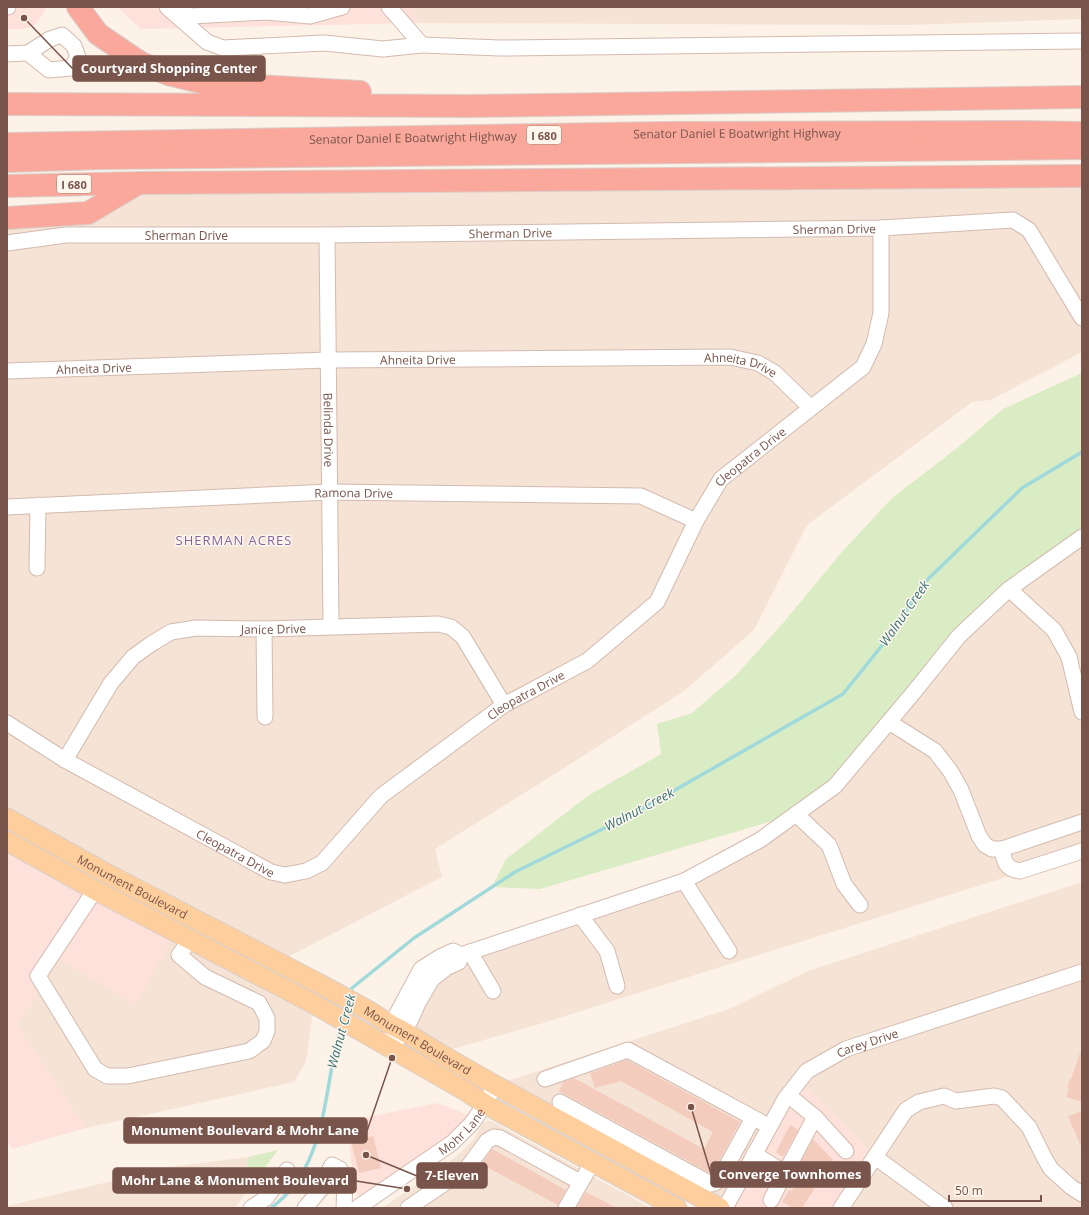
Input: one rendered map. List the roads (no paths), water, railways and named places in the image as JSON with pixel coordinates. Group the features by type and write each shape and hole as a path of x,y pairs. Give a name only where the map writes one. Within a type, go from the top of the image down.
{"highway":[{"path":"78,7 98,34 140,63 168,74 205,83 406,94 468,106"},
{"path":"7,104 468,106 1082,97"},
{"name":"Senator Daniel E Boatwright Highway","path":"7,144 664,133 1023,132 1082,134"},
{"name":"I 680","path":"7,161 135,158 1082,148"},
{"name":"I 680","path":"7,186 140,183 1082,176"},
{"path":"7,218 88,213 140,183"}],"main road":[{"name":"Monument Boulevard","path":"7,818 112,876 320,984 371,1012 495,1085 720,1208"},
{"name":"Monument Boulevard","path":"7,841 95,890 314,1004 467,1092 485,1104 677,1208"}],"street":[{"path":"166,7 192,16 266,12 310,16 342,7"},
{"path":"166,7 207,42 223,48 324,43 383,49 422,45 500,48 1082,41"},
{"path":"390,7 422,45"},
{"path":"7,54 28,53"},
{"name":"Sherman Drive","path":"7,243 66,235 327,235 881,228 1013,220 1029,230 1082,318"},
{"name":"Cleopatra Drive","path":"7,723 65,760 271,872 285,875 306,871 322,863 381,796 504,705 587,661 657,602 696,521 721,479 863,367 874,344 881,313 881,228"},
{"name":"Belinda Drive","path":"327,235 331,626"},
{"name":"Ahneita Drive","path":"7,371 328,360 730,357 758,363 776,373 811,408"},
{"name":"Ramona Drive","path":"7,507 330,492 641,496 696,521"},
{"path":"37,568 38,505"},
{"path":"381,1042 399,1038 397,1028 411,1019 432,978 446,968 459,962 465,953 684,880 760,840 835,786 959,636 1009,589 1082,537"},
{"path":"1009,589 1054,630 1069,657 1082,712"},
{"name":"Janice Drive","path":"65,760 111,683 133,657 171,632 196,628 264,629 438,624 451,627 464,637 504,705"},
{"path":"264,629 265,717"},
{"path":"889,722 935,751 951,772 961,790 979,836 985,845 992,849 1002,849 1082,822"},
{"path":"796,814 829,845 844,884 860,904"},
{"path":"1002,849 1008,866 1013,870 1020,871 1082,851"},
{"path":"684,880 728,951"},
{"path":"95,890 38,976 95,1069 107,1076 128,1076 249,1051 262,1041 267,1031 266,1018 259,1003 205,977 179,955 191,939"},
{"path":"580,915 607,951 617,986"},
{"path":"465,953 493,991"},
{"name":"Carey Drive","path":"725,1208 788,1095 807,1071 846,1049 1082,972"},
{"path":"546,1079 628,1050 769,1127"},
{"name":"Mohr Lane","path":"357,1208 374,1204 452,1143 472,1123 485,1104 495,1085"},
{"path":"788,1095 815,1117 846,1152"},
{"path":"841,1208 906,1110 919,1102 944,1096 956,1101 994,1096 1002,1098 1029,1126 1051,1168 1071,1187 1082,1194"},
{"path":"560,1102 711,1184 719,1180 753,1118"},
{"path":"771,1200 815,1117"},
{"path":"408,1208 467,1168 487,1141 494,1137 500,1138 580,1182"},
{"path":"754,1154 785,1173"},
{"path":"875,1157 945,1208"},
{"path":"566,1208 592,1163"},
{"path":"305,1208 320,1190 332,1165 340,1169 344,1181 344,1208"},
{"path":"251,1208 266,1198 287,1170"}],"waterway":[{"name":"Walnut Creek","path":"350,994 352,988 414,938 515,872 633,814 843,694 892,633 924,583 1022,488 1082,452"},
{"name":"Walnut Creek","path":"271,1208 290,1191 304,1170 314,1148 321,1124 341,1025"}],"place":[{"name":"Courtyard Shopping Center","path":"24,18"},
{"name":"Monument Boulevard & Mohr Lane","path":"392,1058"},
{"name":"Converge Townhomes","path":"691,1107"},
{"name":"7-Eleven","path":"366,1155"},
{"name":"Mohr Lane & Monument Boulevard","path":"407,1189"}],"district":[{"name":"SHERMAN ACRES","path":"234,540"}]}
